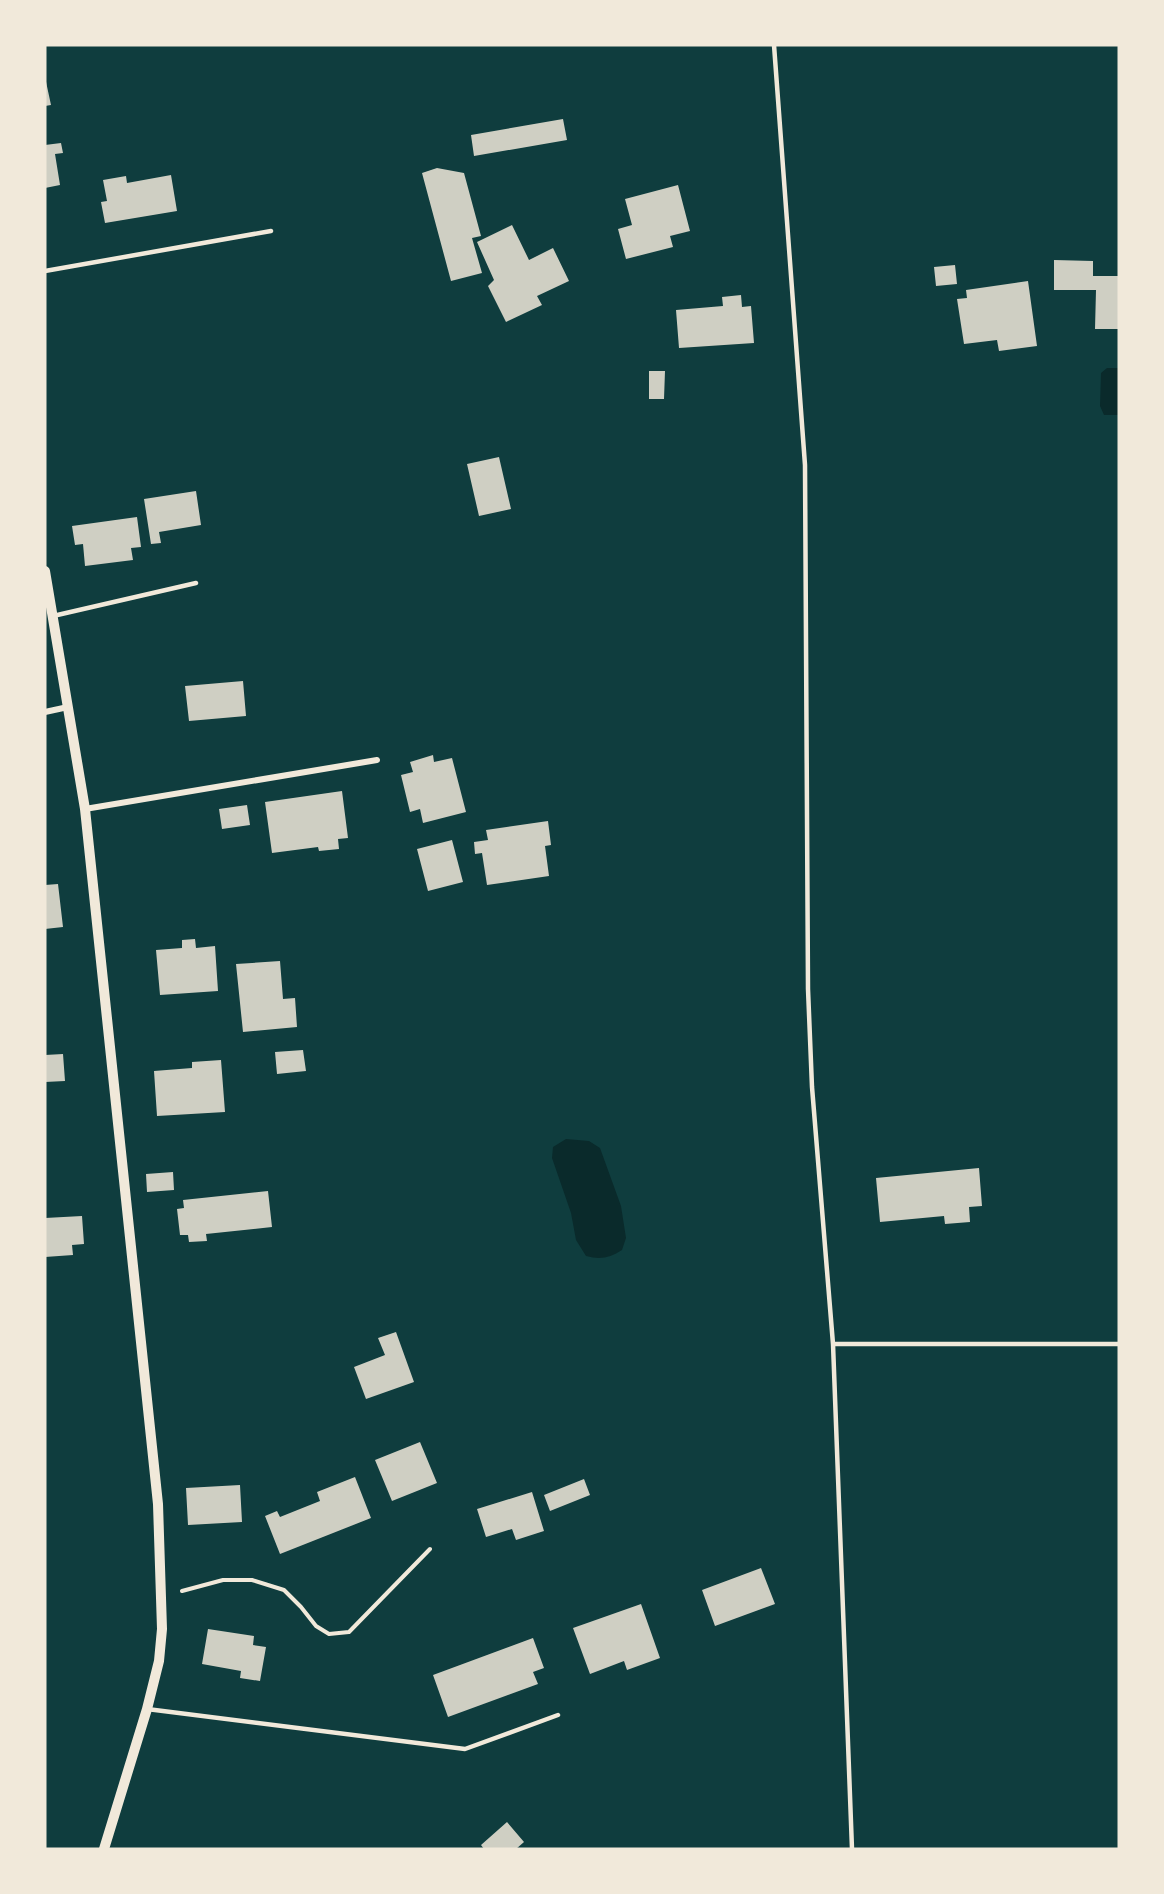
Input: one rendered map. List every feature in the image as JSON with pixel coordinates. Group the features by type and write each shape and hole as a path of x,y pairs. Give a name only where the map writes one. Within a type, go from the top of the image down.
{"street":[{"path":"45,571 85,809 158,1504 162,1629 159,1661 147,1709 104,1849"},
{"path":"45,712 68,707"},
{"path":"85,809 377,760"}],"lane":[{"path":"774,45 805,465 808,1000 812,1087 833,1344 852,1849"},
{"path":"45,271 271,231"},
{"path":"53,616 196,583"},
{"path":"833,1344 1119,1344"},
{"path":"147,1709 465,1749 558,1715"}],"path":[{"path":"161,1596 223,1580 252,1580 284,1590 301,1606 316,1626 329,1634 349,1632 429,1549"}],"water":[{"path":"1107,368 1119,368 1119,415 1104,415 1100,406 1101,373"},
{"path":"566,1139 589,1141 600,1148 621,1206 626,1238 622,1250 605,1258 586,1256 576,1240 571,1213 552,1158 553,1147"}],"building":[{"path":"45,77 51,105 45,106"},
{"path":"563,119 567,140 474,156 471,135"},
{"path":"61,143 63,153 55,154 60,185 45,188 45,145"},
{"path":"437,168 464,173 481,236 472,238 482,273 451,281 422,173"},
{"path":"171,175 177,211 105,223 101,202 107,201 103,180 126,176 127,183"},
{"path":"678,185 690,231 670,236 673,247 626,259 618,229 632,225 625,199"},
{"path":"512,225 529,260 553,248 569,281 537,296 542,305 506,322 488,286 494,280 477,242"},
{"path":"1054,260 1093,261 1093,276 1119,276 1119,329 1095,329 1096,290 1054,290"},
{"path":"955,265 957,284 936,286 934,267"},
{"path":"1028,281 1037,346 999,351 997,340 964,344 957,299 967,298 966,290"},
{"path":"741,295 742,307 751,306 754,343 679,348 676,310 723,306 722,297"},
{"path":"649,371 665,371 664,399 649,399"},
{"path":"499,457 511,509 479,516 467,464"},
{"path":"196,491 201,525 159,532 161,543 151,544 144,499"},
{"path":"137,517 141,547 131,548 133,560 85,566 83,544 75,545 72,526"},
{"path":"243,681 246,716 189,721 185,686"},
{"path":"433,755 434,762 452,758 466,812 423,823 420,809 410,812 401,775 413,772 410,762"},
{"path":"342,791 348,838 338,839 339,849 319,851 318,847 272,853 265,802"},
{"path":"247,805 250,825 222,829 219,809"},
{"path":"548,821 551,845 545,846 549,876 487,885 482,853 475,854 474,842 488,840 486,830"},
{"path":"452,840 463,882 428,891 417,849"},
{"path":"58,884 63,927 45,929 45,885"},
{"path":"195,939 196,948 215,946 218,991 160,995 156,950 182,948 182,940"},
{"path":"280,961 283,999 295,998 297,1027 243,1032 236,964"},
{"path":"303,1050 306,1071 277,1074 275,1052"},
{"path":"63,1054 65,1081 45,1082 45,1055"},
{"path":"221,1060 225,1112 157,1116 154,1071 192,1068 192,1062"},
{"path":"979,1168 982,1206 969,1207 970,1222 945,1224 944,1216 880,1222 876,1178"},
{"path":"173,1172 174,1190 147,1192 146,1174"},
{"path":"268,1191 272,1227 206,1234 207,1241 189,1242 188,1235 180,1235 177,1209 184,1208 183,1200"},
{"path":"82,1216 84,1244 72,1245 73,1255 45,1257 45,1218"},
{"path":"396,1332 414,1382 366,1399 354,1367 385,1355 378,1338"},
{"path":"420,1442 437,1483 392,1501 375,1460"},
{"path":"355,1477 371,1518 280,1554 265,1516 277,1511 280,1517 320,1501 317,1492"},
{"path":"584,1479 590,1495 550,1511 544,1495"},
{"path":"240,1485 242,1522 188,1525 186,1488"},
{"path":"532,1492 544,1531 516,1540 512,1529 486,1537 477,1509"},
{"path":"761,1568 775,1604 715,1626 702,1590"},
{"path":"641,1604 660,1658 627,1670 624,1661 590,1674 573,1628"},
{"path":"208,1629 254,1636 253,1645 266,1647 260,1681 240,1678 241,1671 202,1664"},
{"path":"533,1638 544,1668 533,1672 538,1684 448,1717 433,1675"},
{"path":"507,1822 524,1842 516,1849 484,1849 481,1845"}]}
